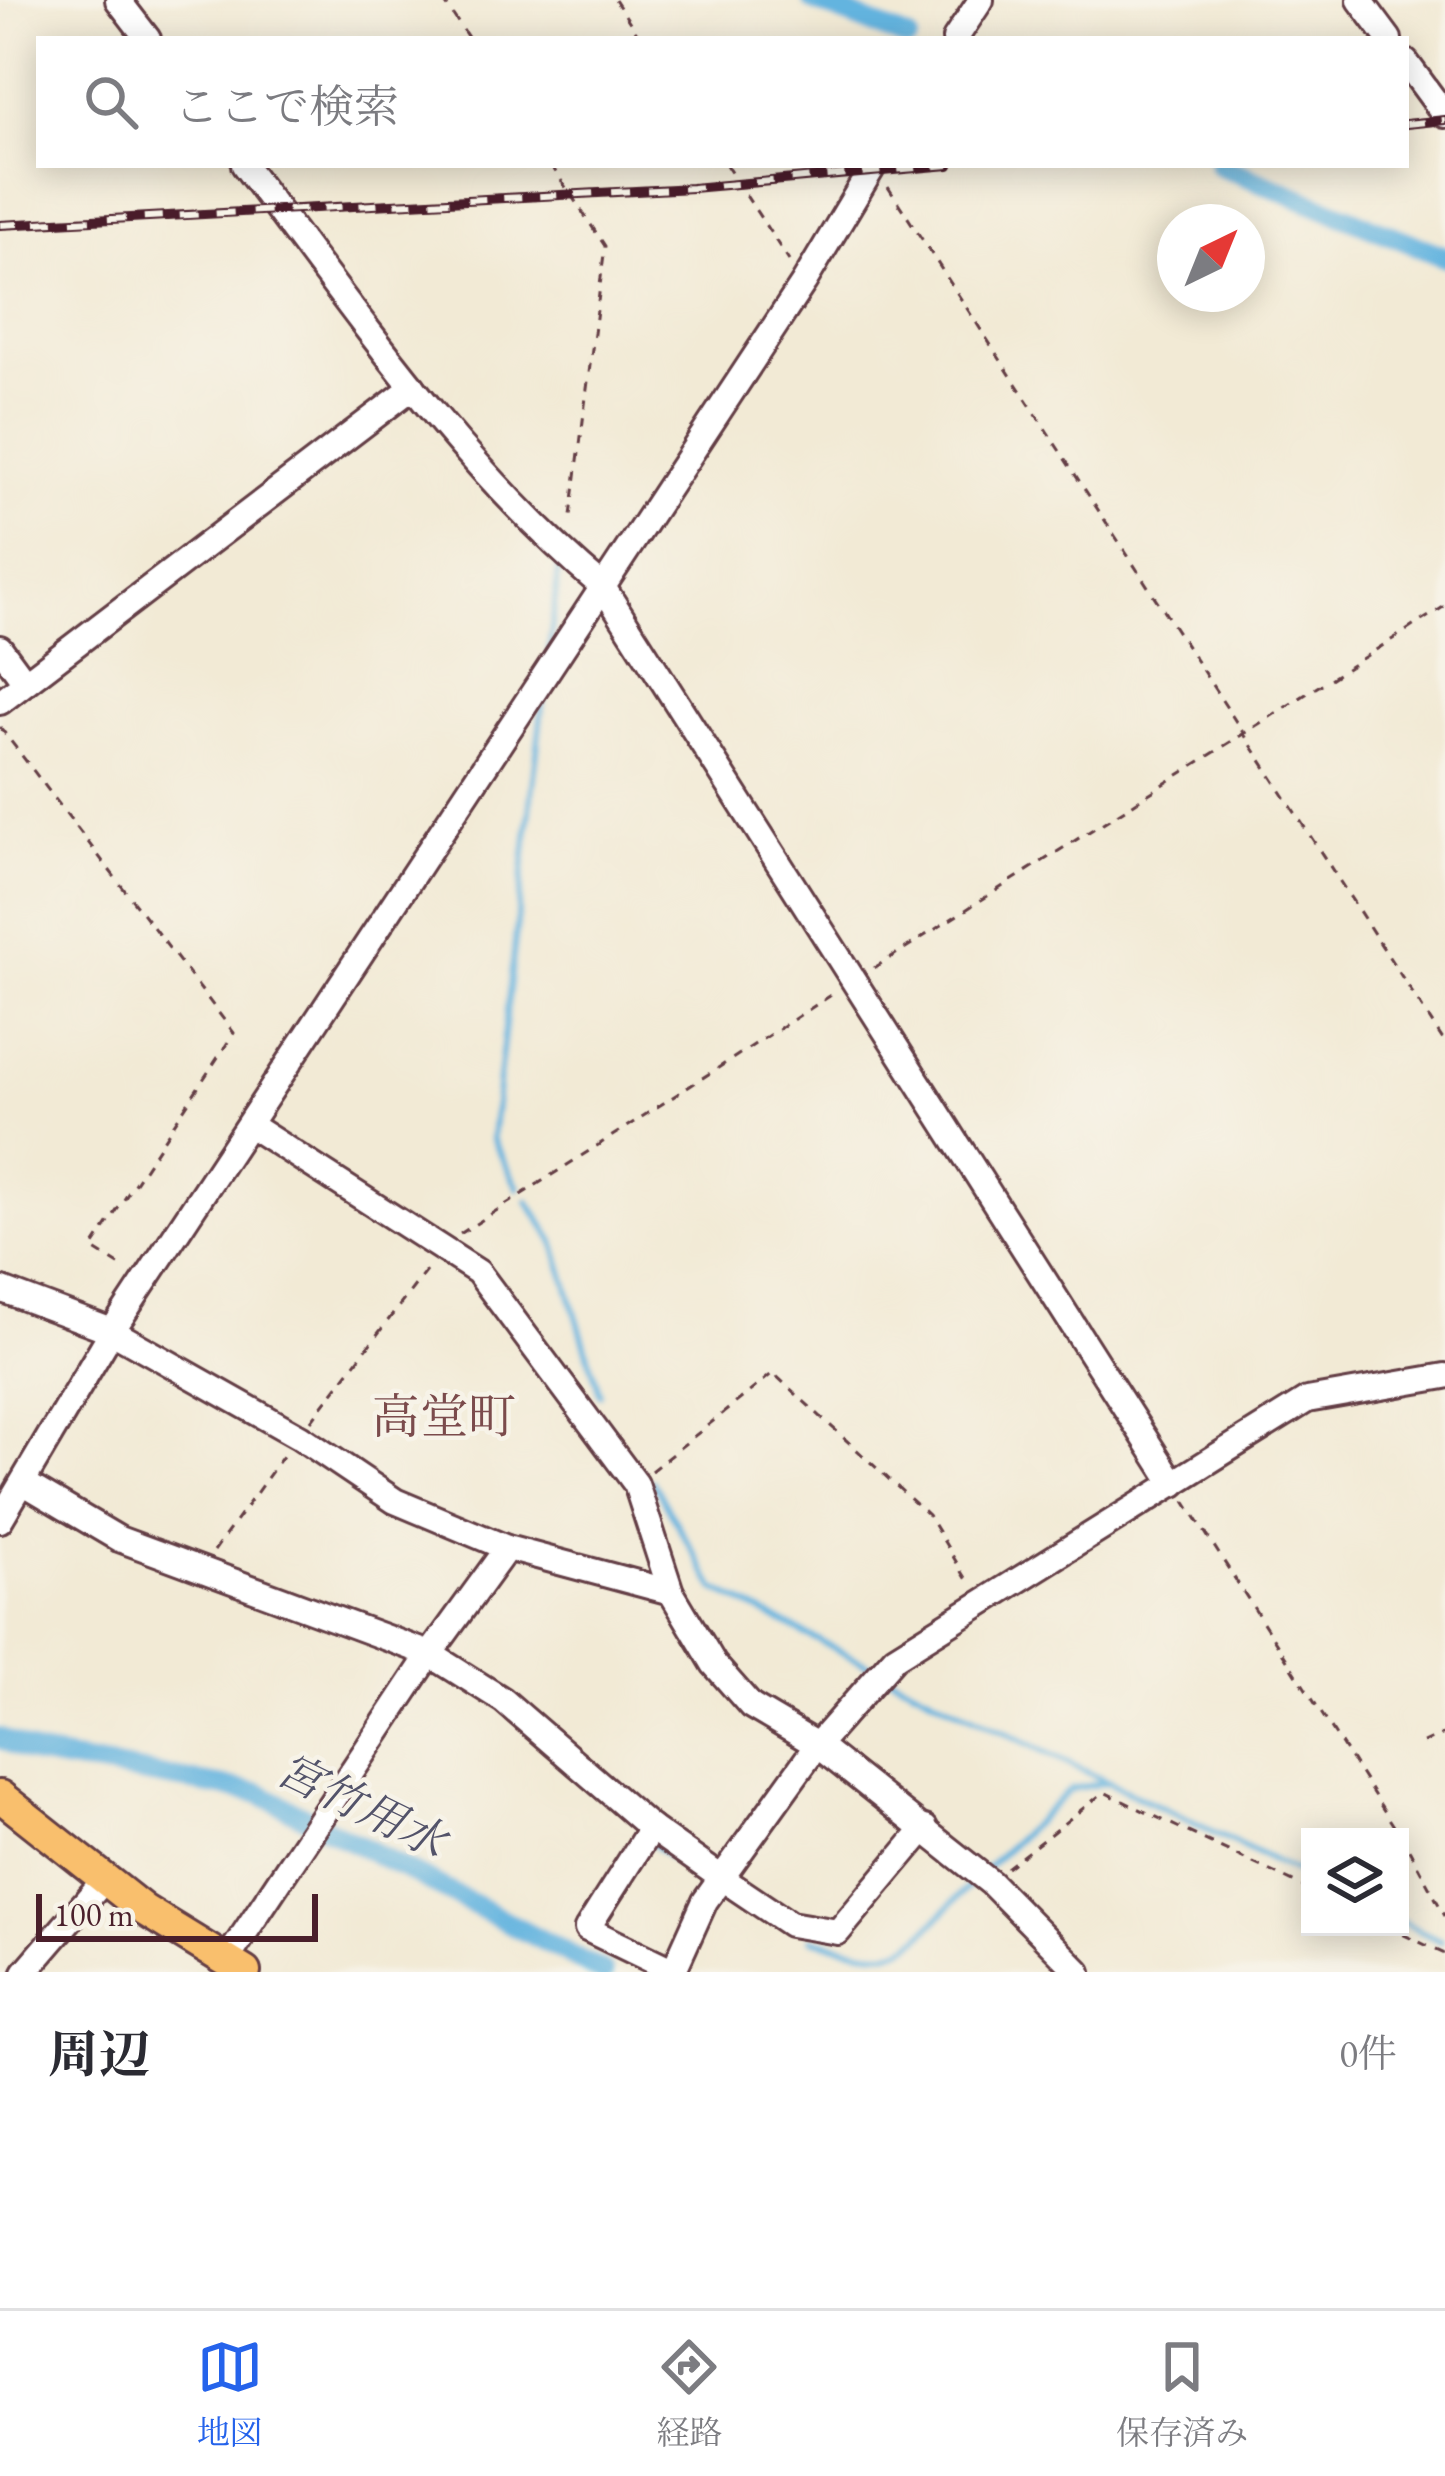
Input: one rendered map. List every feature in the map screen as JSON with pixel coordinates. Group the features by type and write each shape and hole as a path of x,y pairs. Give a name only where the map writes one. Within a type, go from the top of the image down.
{"main road":[{"path":"0,1796 174,1931 236,1967"}],"street":[{"path":"118,0 146,36"},
{"path":"957,36 981,0"},
{"path":"1360,0 1387,36"},
{"path":"1409,66 1445,115"},
{"path":"246,168 413,387 566,556 603,587 1174,1484"},
{"path":"0,1520 112,1331 148,1283 804,282 880,175"},
{"path":"0,702 413,387"},
{"path":"0,648 25,682"},
{"path":"251,1126 478,1272 636,1484 671,1592 713,1664 751,1706 817,1745 992,1883 1079,1972"},
{"path":"0,1289 112,1331 300,1437 395,1501 507,1548 671,1592"},
{"path":"651,1828 587,1929 674,1971 705,1901 817,1745 895,1657 1307,1400 1445,1376"},
{"path":"24,1483 119,1539 199,1572 356,1623 423,1665 503,1700 651,1828 790,1924 838,1932 925,1828"},
{"path":"236,1967 328,1811 423,1665 507,1548"},
{"path":"26,1972 106,1879"}],"path":[{"path":"443,0 467,36"},
{"path":"615,0 639,36"},
{"path":"553,168 604,246 566,556"},
{"path":"727,168 804,282"},
{"path":"880,175 1445,1042"},
{"path":"199,1572 460,1234 1445,605"},
{"path":"0,727 234,1033 92,1248 148,1283"},
{"path":"636,1484 773,1373 928,1515 982,1604"},
{"path":"1174,1484 1410,1851 1445,1916"},
{"path":"1423,1742 1445,1733"},
{"path":"992,1883 1029,1846 1103,1792 1301,1886"},
{"path":"1407,1936 1445,1954"}],"waterway":[{"path":"812,0 901,36"},
{"path":"1226,168 1445,257"},
{"path":"549,650 559,567"},
{"path":"518,1188 492,1138 544,691"},
{"path":"528,1201 554,1241 600,1394"},
{"path":"652,1481 715,1589 870,1666"},
{"path":"0,1486 4,1488"},
{"path":"890,1676 1105,1781"},
{"name":"宮竹用水","path":"0,1738 36,1755 259,1793 603,1972"},
{"path":"987,1867 1071,1789 1108,1782 1301,1874"},
{"path":"651,1843 706,1883"},
{"path":"811,1939 869,1951 903,1948 971,1884"},
{"path":"1409,1925 1441,1941"}],"railway":[{"path":"1409,124 1445,120"},
{"path":"0,225 692,188 915,168"}],"district":[{"name":"高堂町","path":"444,1416"}]}
